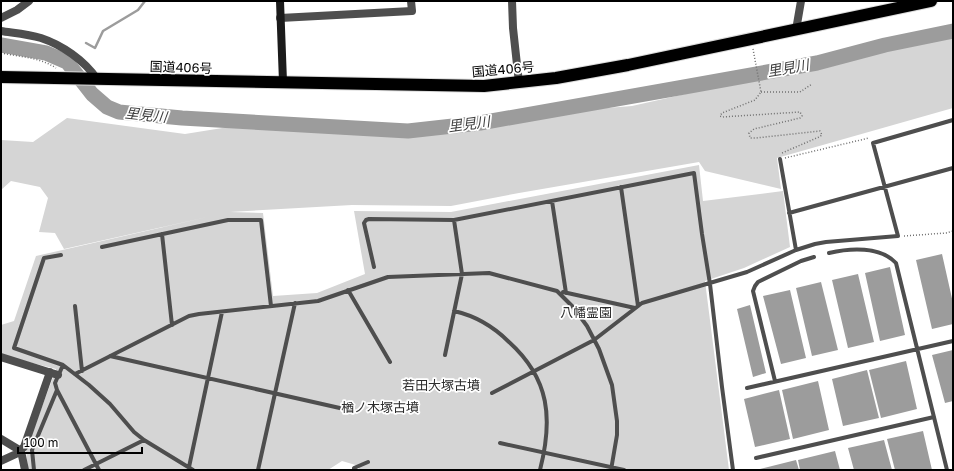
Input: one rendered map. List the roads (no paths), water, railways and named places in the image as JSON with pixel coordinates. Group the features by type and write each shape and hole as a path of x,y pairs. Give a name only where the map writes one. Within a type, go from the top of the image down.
{"highway":[{"name":"国道406号","path":"1,77 484,86 556,78 628,65 931,1"}],"street":[{"path":"1,18 17,10 29,1"},
{"path":"280,1 283,82"},
{"path":"280,18 412,11 411,1"},
{"path":"512,1 513,28 519,83"},
{"path":"796,30 801,1"},
{"path":"1,31 40,38 56,44 78,59 93,73 93,78"},
{"path":"1,357 58,375"},
{"path":"1,461 21,451 24,447 50,372"},
{"path":"1,439 21,451 25,470"}],"lane":[{"path":"492,393 594,340 642,303 710,284 746,272 796,250 815,244 898,236 873,143 953,120"},
{"path":"780,160 796,250"},
{"path":"789,213 953,168"},
{"path":"374,267 364,223 366,220 454,220 694,173 710,284 733,470"},
{"path":"621,187 636,307"},
{"path":"552,201 566,293"},
{"path":"102,247 228,220 261,220 271,306"},
{"path":"444,354 462,274 454,220"},
{"path":"162,234 172,325"},
{"path":"829,253 852,251 876,252 885,254 896,263 946,470"},
{"path":"61,255 44,258 14,348 63,365 110,404 134,432 144,440 191,469 222,312"},
{"path":"775,381 752,290 758,282 801,261 814,257"},
{"path":"75,374 189,316 318,301 388,277 489,273 557,291 636,307"},
{"path":"348,290 390,362"},
{"path":"557,291 581,317 604,360 614,396 617,435 612,469"},
{"path":"258,470 295,303"},
{"path":"75,306 82,371"},
{"path":"454,311 472,316 497,331 517,348 526,358 534,371 544,394 547,412 547,434 540,470"},
{"path":"747,388 953,341"},
{"path":"110,356 353,411"},
{"path":"63,365 55,383 57,390 99,470"},
{"path":"34,470 32,450 57,390"},
{"path":"756,458 934,418"},
{"path":"84,470 144,440"},
{"path":"500,442 612,469 624,470"},
{"path":"354,470 354,468 368,462"}],"waterway":[{"path":"86,43 95,48 103,31 138,10 145,1"},
{"name":"里見川","path":"1,45 46,53 67,62 92,94 107,107 119,112 182,118 408,131 480,123 817,63 885,45 953,31"}],"park label":[{"name":"八幡霊園","path":"586,312"},
{"name":"若田大塚古墳","path":"441,385"},
{"name":"楢ノ木塚古墳","path":"380,407"}]}
